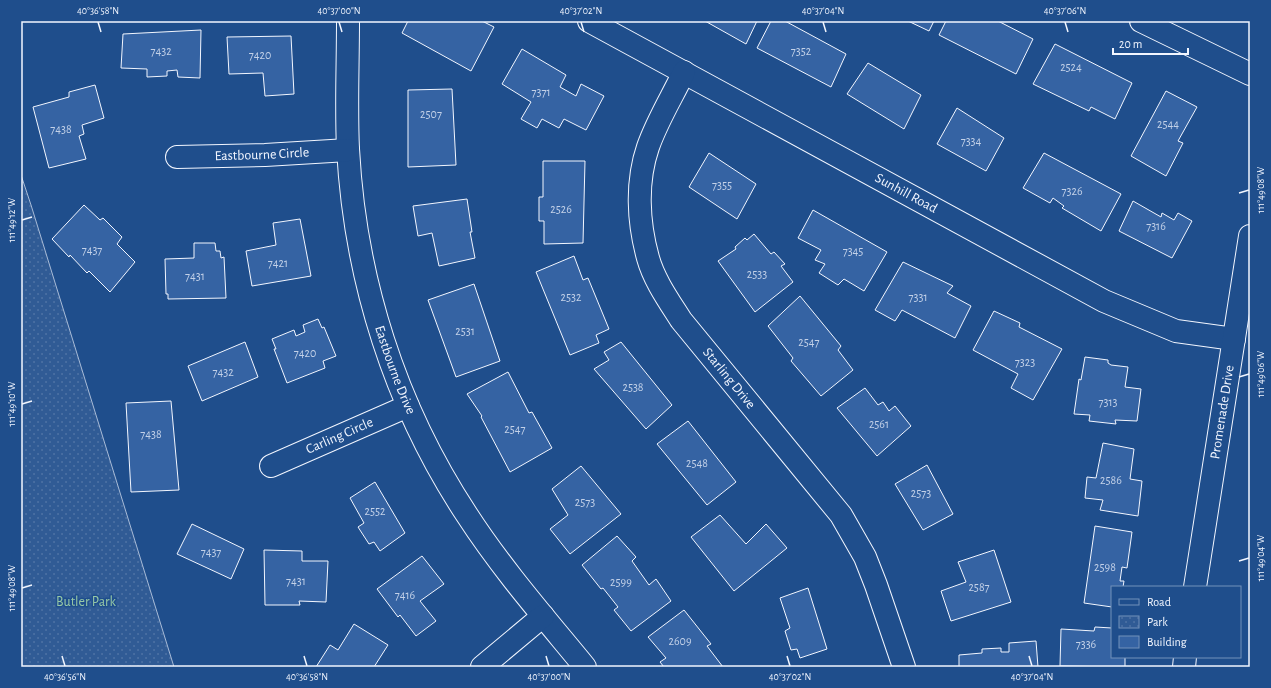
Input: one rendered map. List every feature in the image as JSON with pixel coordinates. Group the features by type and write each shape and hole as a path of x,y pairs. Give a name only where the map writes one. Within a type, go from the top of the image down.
{"street":[{"name":"Eastbourne Drive","path":"348,21 348,150 356,231 365,281 381,340 408,406 438,469 466,514 508,574 585,667"},
{"name":"Sunhill Road","path":"589,21 1104,301 1176,331 1234,339"},
{"path":"1141,21 1250,74"},
{"name":"Starling Drive","path":"684,72 661,117 648,147 641,180 640,215 648,259 662,291 681,320 827,498 848,526 865,557 904,667"},
{"name":"Eastbourne Circle","path":"177,157 265,155 348,150"},
{"name":"Promenade Drive","path":"1195,586 1250,236"},
{"name":"Carling Circle","path":"271,466 408,406"},
{"path":"482,667 543,616"}],"green space":[{"name":"Butler Park","path":"21,175 31,205 174,667 21,667"}],"building":[{"path":"408,21 482,21 494,27 471,71 402,33"},
{"path":"705,21 757,21 746,44"},
{"path":"771,21 785,21 846,54 831,87 757,48"},
{"path":"908,21 934,21 929,31"},
{"path":"946,21 998,21 1033,39 1016,74 939,35"},
{"path":"201,30 200,78 178,77 177,70 167,71 167,76 147,77 147,69 121,68 123,34"},
{"path":"291,36 294,94 265,96 263,73 229,74 227,37"},
{"path":"1055,44 1132,83 1115,119 1091,107 1089,111 1033,84"},
{"path":"522,49 566,75 560,87 576,96 581,84 604,96 586,130 564,119 559,128 542,119 537,128 521,119 531,102 502,84"},
{"path":"868,63 921,95 904,129 847,94"},
{"path":"95,85 104,118 82,125 84,134 79,136 86,159 49,168 33,107 69,97 69,92"},
{"path":"452,89 456,165 408,167 408,90"},
{"path":"1166,91 1197,107 1178,141 1183,143 1166,176 1131,156"},
{"path":"957,108 1004,138 986,171 937,144"},
{"path":"709,153 756,184 737,219 689,187"},
{"path":"1044,153 1121,194 1101,231 1062,208 1064,206 1053,198 1050,203 1023,188"},
{"path":"543,161 585,161 583,243 544,244 544,221 539,221 539,197 543,197"},
{"path":"467,199 472,232 470,232 475,258 439,266 432,233 418,236 413,206"},
{"path":"1133,201 1161,217 1162,213 1174,220 1178,213 1192,221 1172,258 1119,231"},
{"path":"84,205 100,220 103,218 122,237 117,244 135,262 110,292 89,271 87,273 70,255 69,257 52,239"},
{"path":"813,210 887,252 864,291 844,279 838,285 819,273 825,264 815,260 821,250 798,238"},
{"path":"300,219 311,276 252,286 246,251 276,245 273,223"},
{"path":"754,234 771,254 774,252 785,264 781,266 793,282 755,312 718,261 736,249 735,247 745,238 747,240"},
{"path":"194,243 215,243 216,251 220,251 221,258 224,257 226,298 168,299 168,294 166,294 165,259 194,258"},
{"path":"574,256 583,280 588,278 609,329 596,335 599,343 570,355 536,272"},
{"path":"903,262 953,286 947,293 971,306 955,338 902,310 895,321 875,310"},
{"path":"474,284 500,361 456,377 428,300"},
{"path":"800,296 841,346 838,350 853,370 821,396 791,361 793,358 768,326"},
{"path":"994,311 1020,323 1019,327 1062,349 1033,400 1011,388 1018,374 973,350"},
{"path":"318,319 322,328 324,327 336,356 323,361 325,368 287,383 274,349 276,349 272,339 294,330 296,336 305,332 303,325"},
{"path":"245,342 258,377 202,401 188,366"},
{"path":"621,342 672,405 646,429 594,369 609,360 604,352"},
{"path":"1085,357 1108,360 1108,363 1111,365 1128,367 1125,387 1141,389 1137,421 1115,420 1116,424 1089,421 1090,415 1074,414 1079,379 1081,380"},
{"path":"508,372 529,413 532,412 552,448 510,472 481,417 482,416 467,394"},
{"path":"865,388 878,405 883,402 889,411 895,406 911,426 877,456 837,408"},
{"path":"171,401 179,490 131,492 126,403"},
{"path":"688,421 736,482 707,505 657,444"},
{"path":"1103,443 1134,449 1130,479 1142,481 1138,516 1100,510 1103,500 1085,498 1087,477 1096,478"},
{"path":"927,465 953,514 923,530 895,484"},
{"path":"581,466 621,514 570,554 550,529 568,515 552,489"},
{"path":"375,482 405,533 380,551 374,542 369,544 358,527 364,523 350,498"},
{"path":"720,515 746,544 766,524 787,548 734,591 691,537"},
{"path":"192,524 244,549 231,579 177,554"},
{"path":"1095,526 1132,532 1127,568 1122,567 1120,581 1124,581 1123,586 1111,586 1111,607 1084,603"},
{"path":"617,536 636,557 632,561 649,585 656,579 671,601 631,631 614,610 618,607 582,565"},
{"path":"264,550 302,551 302,561 328,561 326,602 299,601 300,605 265,605"},
{"path":"994,550 1011,602 951,621 941,591 966,582 958,562"},
{"path":"422,556 444,584 420,601 436,621 416,636 400,615 398,617 377,589"},
{"path":"808,588 827,649 800,658 797,649 791,650 785,631 790,628 780,598"},
{"path":"684,610 711,644 707,646 723,667 664,667 660,662 666,658 648,637"},
{"path":"354,624 388,645 374,667 316,667 330,645 338,650"},
{"path":"1095,627 1111,628 1111,658 1125,658 1125,667 1060,666 1061,629 1094,631"},
{"path":"1036,641 1038,667 959,667 959,655 982,653 982,649 1001,648 1001,652 1009,652 1009,643"}]}
